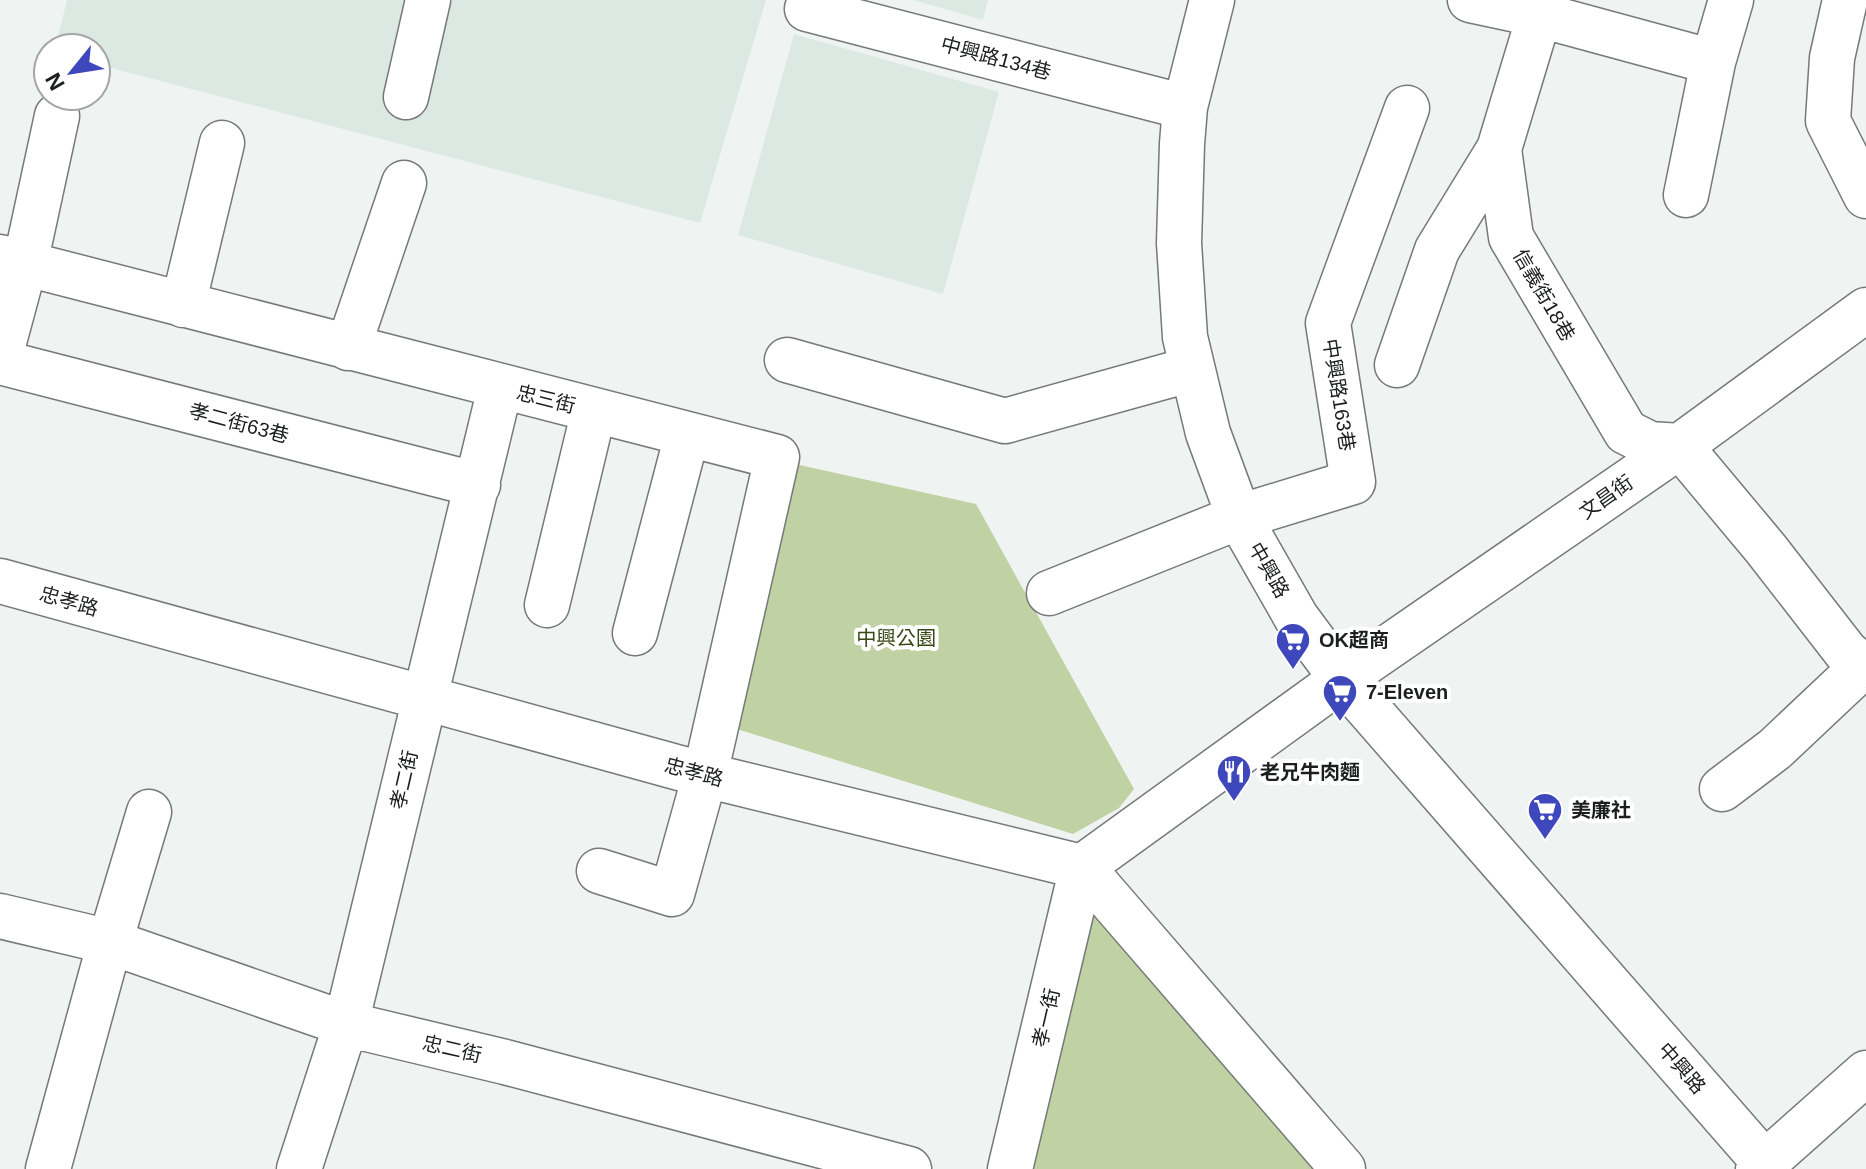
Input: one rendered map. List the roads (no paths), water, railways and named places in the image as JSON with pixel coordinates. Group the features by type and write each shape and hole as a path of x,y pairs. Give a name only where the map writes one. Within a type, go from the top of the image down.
{"street":[{"path":"406,97 428,0"},
{"name":"中興路","path":"1212,0 1185,107 1179,243 1185,337 1192,369 1208,433 1239,517 1296,617 1342,679 1764,1167"},
{"path":"1470,0 1542,8 1713,62"},
{"path":"1686,195 1713,62 1731,0"},
{"path":"1845,0 1832,58 1828,121 1866,196"},
{"name":"信義街18巷","path":"1542,8 1499,149 1511,237 1626,432 1650,444 1680,446"},
{"name":"中興路134巷","path":"807,9 1185,107"},
{"name":"中興路163巷","path":"1239,517 1353,482 1341,423 1328,323 1407,108"},
{"path":"0,359 12,260 57,116"},
{"path":"183,305 222,143"},
{"path":"1397,365 1437,250 1499,149"},
{"path":"348,348 404,183"},
{"name":"忠三街","path":"12,260 777,457 705,775"},
{"name":"文昌街","path":"1342,679 1680,446 1866,310"},
{"name":"孝二街63巷","path":"0,359 478,485"},
{"path":"787,360 1005,421 1192,369"},
{"name":"孝二街","path":"299,1169 346,1024 500,388"},
{"path":"547,605 594,410"},
{"path":"635,633 687,435"},
{"path":"1680,446 1846,652 1864,666 1775,749 1722,789"},
{"path":"1049,593 1239,517"},
{"name":"忠孝路","path":"0,581 423,700 705,775 1082,867"},
{"path":"1342,679 1082,867 1343,1169"},
{"path":"599,871 672,894 705,775"},
{"path":"48,1169 149,812"},
{"name":"孝一街","path":"1010,1169 1082,867"},
{"name":"忠二街","path":"0,916 110,942 346,1024 520,1066 909,1169"},
{"path":"1764,1167 1866,1073"}],"place":[{"name":"OK超商","path":"1293,671"},
{"name":"7-Eleven","path":"1340,723"},
{"name":"老兄牛肉麵","path":"1234,803"},
{"name":"美廉社","path":"1545,841"}],"park label":[{"name":"中興公園","path":"896,638"}]}
